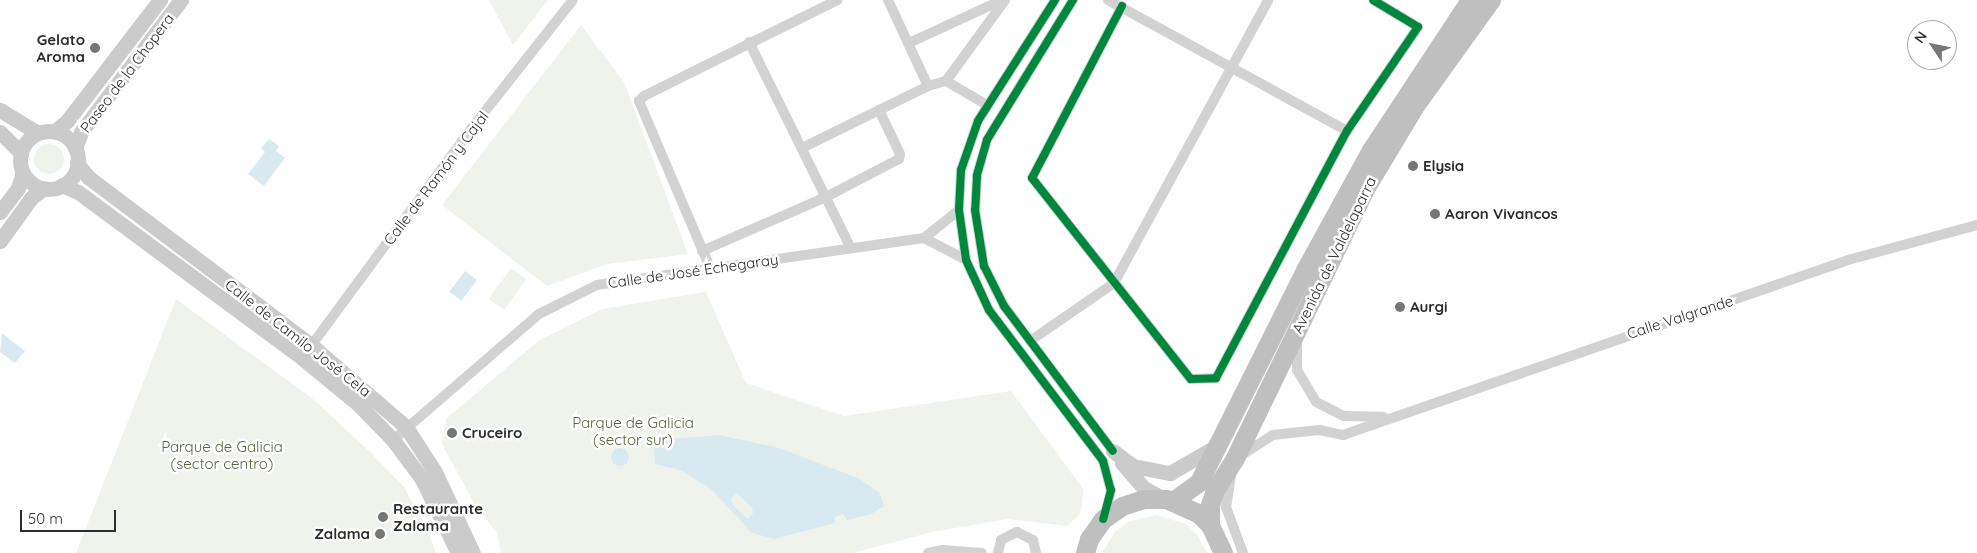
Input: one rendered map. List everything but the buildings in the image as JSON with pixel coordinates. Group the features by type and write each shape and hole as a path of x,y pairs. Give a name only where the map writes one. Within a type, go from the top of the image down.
{"highway":[{"name":"Avenida de Valdelaparra","path":"1169,500 1199,482 1305,270 1371,150 1470,0"},
{"name":"Avenida de Valdelaparra","path":"1210,526 1210,505 1234,460 1366,187 1414,107 1490,0"},
{"path":"1085,553 1089,539 1104,519 1122,506 1143,499 1169,500 1198,513 1210,526 1223,553"}],"street":[{"name":"Paseo de la Chopera","path":"55,131 67,121 160,0"},
{"name":"Paseo de la Chopera","path":"76,155 81,132 181,0"},
{"name":"Calle de Ramón y Cajal","path":"302,358 471,129 573,0"},
{"path":"711,270 639,102 644,96 749,42 837,0"},
{"path":"888,0 928,86"},
{"path":"802,148 928,86 946,81 1004,0"},
{"path":"909,43 1004,0"},
{"path":"1055,0 987,105 965,154 959,210 966,260 989,310 1103,461 1112,490 1104,519"},
{"path":"1073,0 994,124 981,156 977,176 975,210 984,266 1004,306 1113,451 1144,488 1169,500"},
{"path":"1108,0 1347,131"},
{"path":"1030,341 1114,283 1268,0"},
{"path":"1122,6 1032,178 1191,380 1216,378 1347,131 1418,27 1373,0"},
{"path":"749,42 851,248"},
{"path":"946,81 987,105"},
{"path":"0,110 38,133"},
{"path":"702,251 826,197 898,159 900,154 879,110"},
{"path":"0,240 32,198 44,188 62,185 69,180 76,155 67,137 55,131 38,133 30,138 20,153"},
{"path":"0,132 20,153 23,173 18,188 0,212"},
{"name":"Calle de Camilo José Cela","path":"76,155 88,177 312,345 406,427 436,472 473,553"},
{"path":"23,173 28,180 44,188"},
{"name":"Calle de Camilo José Cela","path":"62,185 78,192 302,358 358,404 393,440 422,479 458,553"},
{"path":"959,210 924,238 966,260"},
{"name":"Calle Valgrande","path":"1234,460 1273,435 1319,430 1343,435 1386,418 1848,260 1977,225"},
{"name":"Calle de José Echegaray","path":"393,440 406,427 548,310 597,285 924,238"},
{"path":"1297,331 1297,370 1316,402 1344,416 1386,418"},
{"path":"1113,451 1133,466 1170,473 1217,446"},
{"path":"1234,460 1226,507 1243,553"},
{"path":"998,553 1001,540 1017,532 1033,540 1036,553"},
{"path":"928,553 942,550 982,553"}],"green space":[{"path":"489,0 548,0 513,45"},
{"path":"581,25 624,82 688,254 607,264 547,286 442,205"},
{"path":"49,144 55,145 63,153 63,165 55,173 49,174 43,173 35,165 34,159 35,153 43,145"},
{"path":"511,268 526,279 504,310 489,299"},
{"name":"Parque de Galicia (sector sur)","path":"706,292 746,383 844,416 1011,391 1084,490 1080,514 1067,526 1008,519 932,532 853,553 501,553 497,533 475,505 442,444 446,419 538,341 602,309"},
{"name":"Parque de Galicia (sector centro)","path":"176,299 313,399 370,452 404,487 426,526 436,553 76,553"},
{"path":"1157,515 1186,524 1197,535 1207,553 1102,553 1115,532 1127,522"}],"shaded area":[{"path":"269,139 279,146 276,151 285,158 264,186 248,174 265,152 261,148"},
{"path":"465,271 477,280 461,301 449,292"},
{"path":"2,333 25,351 15,363 0,352"},
{"path":"719,435 779,448 858,478 879,492 884,506 871,514 847,520 843,514 835,517 835,523 774,539 752,533 711,489 682,471 655,464 654,445 659,440","holes":["737,493 752,508 753,513 748,519 733,505 731,499"]},
{"path":"620,448 626,451 629,457 626,463 620,466 614,463 611,457 614,451"}],"cycle path":[{"path":"1055,0 978,121 961,170 959,210 966,260 989,310 1103,461 1111,490 1103,519"},
{"path":"1073,0 987,140 977,176 975,210 984,266 1004,306 1113,451"},
{"path":"1122,6 1032,178 1191,379 1216,378 1347,131 1418,27 1373,0"}],"place":[{"name":"Gelato Aroma","path":"95,48"},
{"name":"Elysia","path":"1413,166"},
{"name":"Aaron Vivancos","path":"1435,214"},
{"name":"Aurgi","path":"1400,307"},
{"name":"Cruceiro","path":"452,433"},
{"name":"Restaurante Zalama","path":"383,517"},
{"name":"Zalama","path":"380,534"}]}
